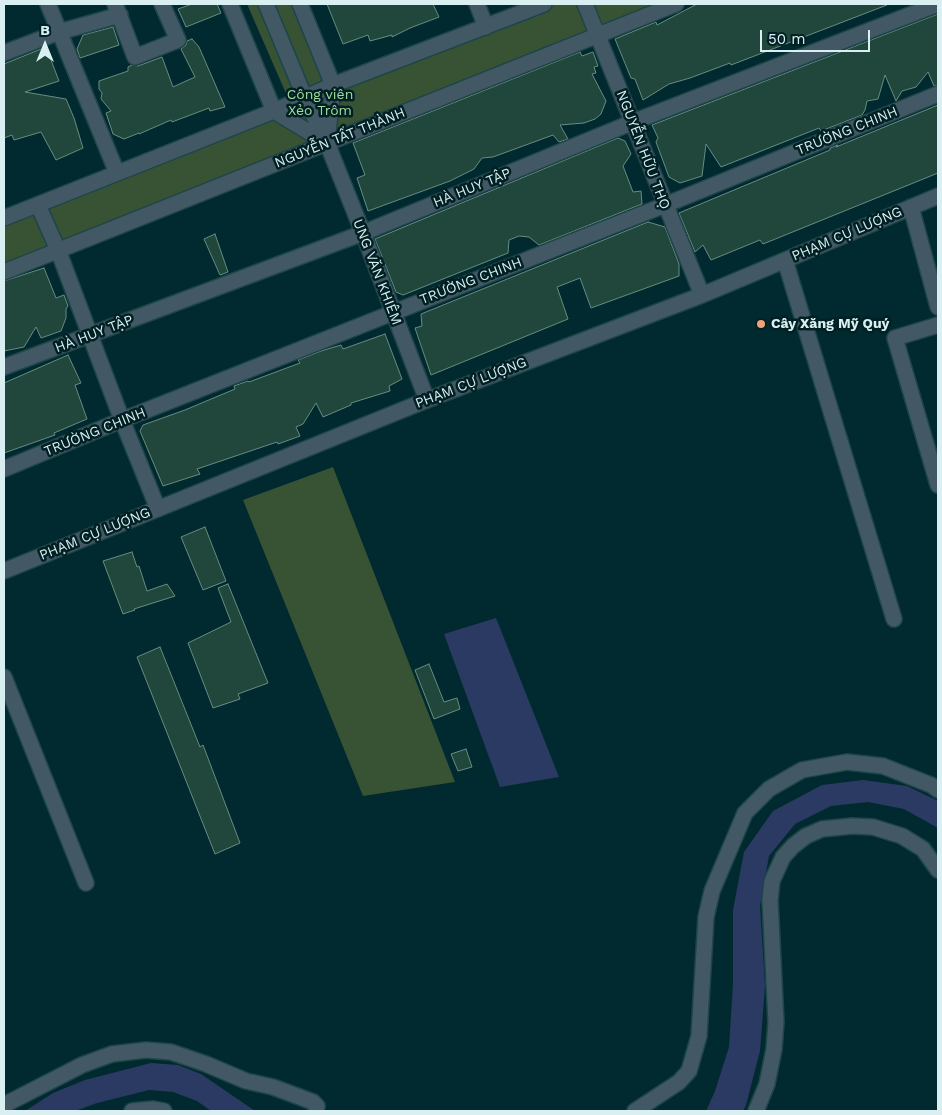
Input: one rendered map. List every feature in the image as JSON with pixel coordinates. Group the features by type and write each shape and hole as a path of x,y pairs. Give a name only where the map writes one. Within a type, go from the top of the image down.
{"street":[{"path":"48,4 117,173"},
{"path":"4,53 117,9 135,57 178,40 162,4"},
{"path":"230,4 274,111 327,143"},
{"name":"UNG VĂN KHIÊM","path":"266,4 305,98 327,143 427,400"},
{"name":"UNG VĂN KHIÊM","path":"300,4 333,86 327,143"},
{"path":"476,4 486,27"},
{"path":"4,218 333,86 544,4"},
{"name":"NGUYỄN HỮU THỌ","path":"585,4 702,295"},
{"name":"NGUYỄN TẤT THÀNH","path":"4,272 676,4"},
{"name":"HÀ HUY TẬP","path":"4,367 363,232 633,122 938,4"},
{"name":"TRƯỜNG CHINH","path":"4,469 122,420 665,205 938,94"},
{"name":"PHẠM CỰ LƯỢNG","path":"4,571 427,400 702,295 938,196"},
{"path":"38,205 58,250 89,336 158,509"},
{"path":"910,207 938,307"},
{"path":"785,260 894,619"},
{"path":"938,325 895,338 938,485"},
{"path":"4,677 86,883"},
{"path":"635,1111 679,1082 689,1071 699,1036 706,917 712,891 745,813 769,789 802,770 847,762 883,766 931,785 938,790"},
{"path":"756,1111 769,1075 774,1049 776,1022 770,900 772,881 783,857 806,836 822,829 852,826 874,827 902,836 923,849 938,870"},
{"path":"4,1105 82,1065 112,1054 146,1050 171,1052 246,1081 281,1090 313,1102 317,1106 316,1111"},
{"path":"132,1111 153,1109 164,1111"}],"green space":[{"name":"Công viên Xẻo Trôm","path":"247,4 305,4 339,78 526,4 653,4 4,263 4,212 288,98"},
{"path":"333,467 455,782 363,796 243,500"}],"water":[{"path":"496,618 559,777 500,787 444,634"},
{"path":"863,780 907,786 938,801 938,828 904,809 868,802 831,806 795,824 769,856 760,906 765,986 760,1051 746,1105 743,1111 706,1111 715,1091 729,1047 733,983 733,910 744,852 773,811 822,785"},
{"path":"151,1063 178,1065 201,1074 255,1111 211,1111 197,1101 173,1092 149,1090 97,1103 75,1111 25,1111 53,1093 85,1080"}],"building":[{"path":"192,4 217,4 221,13 186,27 178,9"},
{"path":"327,4 433,4 439,17 392,37 392,35 370,41 368,35 343,44"},
{"path":"697,4 887,5 731,65 730,63 669,84 643,100 635,79 631,78 615,39 656,22 657,25"},
{"path":"938,14 938,85 934,86 928,72 916,87 902,91 896,101 885,75 878,99 867,101 862,115 821,131 819,128 721,167 706,144 702,176 680,183 669,177 656,142 658,138 652,125"},
{"path":"113,27 119,45 80,58 77,49 83,35"},
{"path":"192,39 199,47 225,107 210,111 209,108 172,122 171,120 124,139 113,134 106,113 111,111 101,99 102,93 99,89 99,81 128,71 128,67 132,65 138,66 162,57 173,87 195,77 181,49 186,45 187,41"},
{"path":"46,47 59,81 25,92 66,99 83,148 56,160 41,132 14,140 12,135 4,138 4,64"},
{"path":"580,52 582,56 593,52 598,66 594,67 596,73 592,74 606,101 601,114 595,119 584,123 560,125 568,139 559,142 553,135 493,157 482,158 474,169 450,181 368,211 357,178 365,175 353,143"},
{"path":"938,105 938,173 763,244 760,240 711,260 703,245 695,252 679,213 830,150 830,148"},
{"path":"618,138 625,141 631,154 623,166 633,192 641,191 642,204 539,245 529,237 519,236 509,240 508,253 403,295 396,292 375,239"},
{"path":"648,222 665,227 679,264 679,276 591,308 580,278 557,287 568,319 431,375 415,328 422,326 421,314"},
{"path":"215,234 228,272 220,275 204,239"},
{"path":"44,268 56,298 64,295 68,306 61,331 41,338 36,327 24,347 4,351 4,281"},
{"path":"385,334 402,379 389,386 390,391 351,403 351,405 323,417 316,403 303,424 296,427 300,436 197,469 200,474 163,486 140,431 143,425 235,389 234,386 300,363 298,360 321,351 341,345 343,349"},
{"path":"68,355 81,383 75,385 87,419 54,433 55,435 4,453 4,383"},
{"path":"205,527 226,581 203,590 181,537"},
{"path":"132,552 137,567 139,566 147,591 167,584 175,596 123,614 103,561"},
{"path":"228,584 268,683 238,694 240,699 213,708 188,643 231,622 218,588"},
{"path":"160,647 200,747 203,745 240,843 215,854 137,657"},
{"path":"429,664 444,702 457,698 460,709 434,719 415,670"},
{"path":"466,749 472,767 458,771 451,754"}],"place":[{"name":"Cây Xăng Mỹ Quý","path":"761,324"}]}
